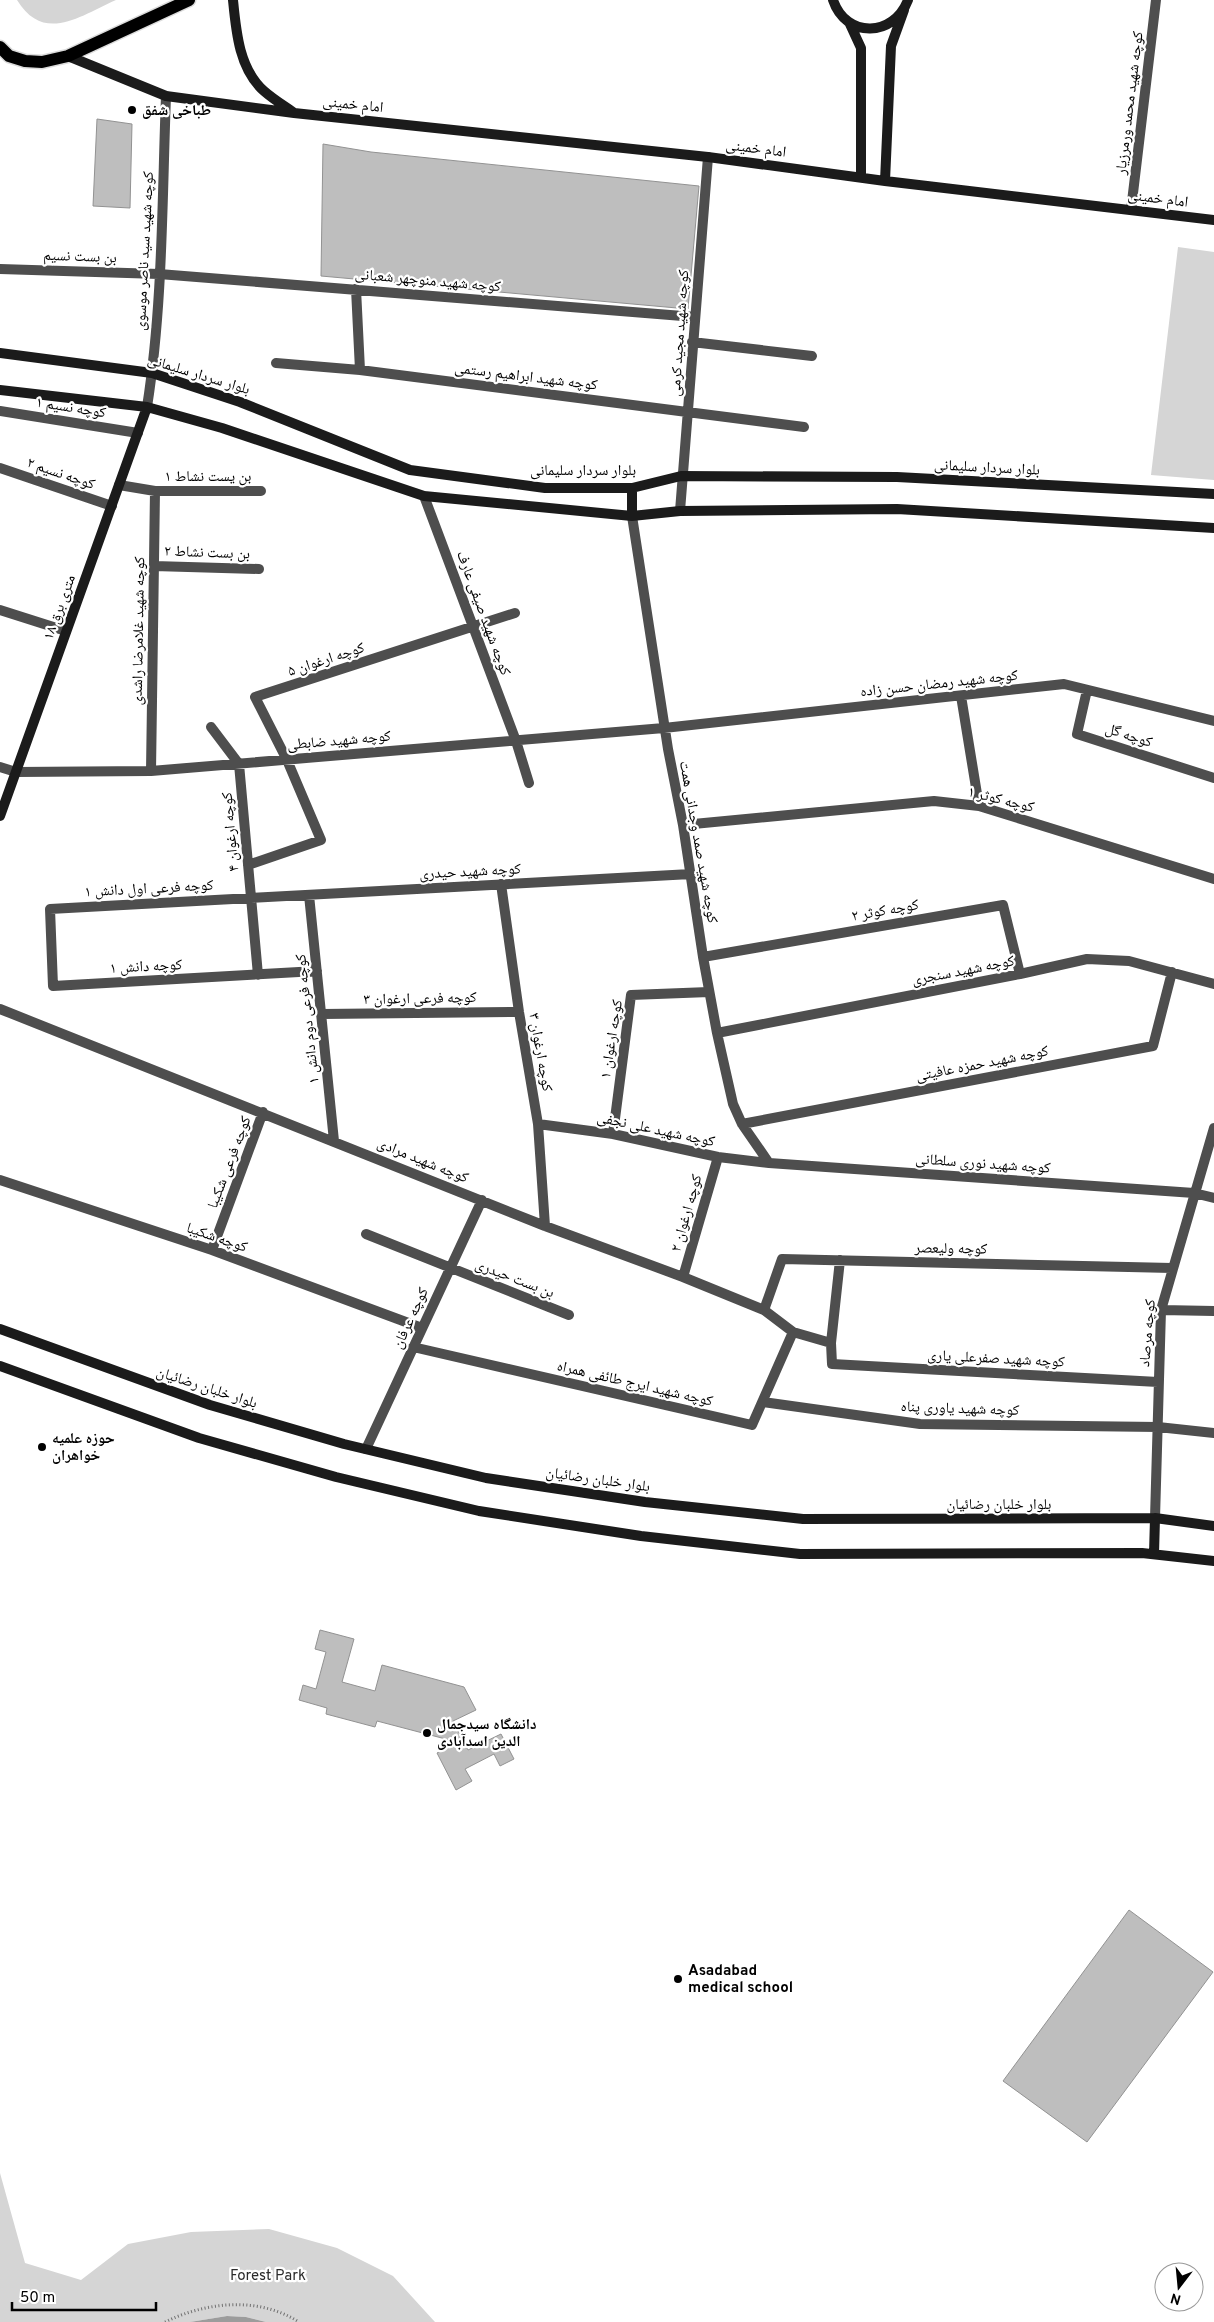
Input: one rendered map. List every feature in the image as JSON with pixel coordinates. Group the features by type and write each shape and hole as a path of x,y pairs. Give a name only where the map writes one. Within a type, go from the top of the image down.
{"main road":[{"path":"3,55 25,61 42,62 68,56 189,0"},
{"path":"233,0 237,37 246,65 263,90 294,112"},
{"path":"833,0 841,16 861,28 873,29 886,26 896,20 904,10"},
{"path":"885,181 891,46 908,0"},
{"path":"849,22 861,48 861,177"},
{"name":"امام خمینی","path":"68,56 166,96 294,112 708,157 885,181 1214,220"},
{"name":"بلوار سردار سلیمانی","path":"0,353 152,372 240,402 410,470 545,488 632,488 681,476 897,477 1214,494"},
{"path":"0,390 147,408 222,428 424,496 632,516 680,512 898,509 1214,528"},
{"name":"۱۸ متری برق","path":"0,816 147,408"},
{"path":"632,488 632,516"},
{"name":"بلوار خلبان رضائیان","path":"0,1329 210,1405 366,1449 486,1478 645,1502 803,1519 1155,1518 1214,1526"},
{"path":"0,1366 199,1438 336,1477 479,1511 641,1536 800,1554 1154,1554 1214,1561"},
{"path":"1154,1554 1155,1518"}],"street":[{"name":"کوچه شهید محمد ورمرزیار","path":"1131,210 1156,0"},
{"name":"کوچه شهید سید ناصر موسوی","path":"147,408 152,372 159,274 166,96"},
{"name":"کوچه شهید مجید کرمی","path":"680,512 681,476 689,411 692,342 708,157"},
{"name":"بن بست نسیم","path":"0,269 159,274"},
{"name":"کوچه شهید منوچهر شعبانی","path":"159,274 695,317"},
{"path":"356,289 360,370"},
{"path":"692,342 812,356"},
{"name":"کوچه شهید ابراهیم رستمی","path":"276,363 360,370 804,427"},
{"name":"کوچه نسیم ۱","path":"0,411 138,433"},
{"name":"کوچه نسیم ۲","path":"0,468 112,506"},
{"name":"بن یست نشاط ۱","path":"119,485 155,491 261,491"},
{"name":"کوچه شهید غلامرضا راشدی","path":"151,771 155,491"},
{"name":"کوچه شهید صیفی عارف","path":"424,496 516,741 529,783"},
{"name":"کوچه شهید صمد وجدانی همت","path":"632,516 664,728 683,825 703,957 717,1033 733,1104 742,1124 769,1163"},
{"name":"بن بست نشاط ۲","path":"154,566 259,569"},
{"path":"0,610 66,632"},
{"path":"473,627 515,613"},
{"name":"کوچه ارغوان ۵","path":"287,760 255,697 473,627"},
{"name":"کوچه شهید رمضان حسن زاده","path":"664,728 1064,684 1214,721"},
{"name":"کوچه گل","path":"1087,690 1077,734 1214,778"},
{"path":"961,696 979,806"},
{"path":"211,726 239,764"},
{"name":"کوچه شهید ضابطی","path":"0,767 16,772 151,771 664,728"},
{"path":"248,866 321,840 287,760"},
{"name":"کوچه ارغوان ۴","path":"239,764 258,975"},
{"name":"کوچه کوثر ۱","path":"683,825 934,801 979,806 1214,879"},
{"name":"کوچه شهید حیدری","path":"250,898 691,874"},
{"name":"کوچه ارغوان ۳","path":"501,884 519,1012 538,1124 545,1226"},
{"name":"کوچه فرعی دوم دانش ۱","path":"309,895 334,1141"},
{"name":"کوچه فرعی اول دانش ۱","path":"50,909 250,898"},
{"name":"کوچه کوثر ۲","path":"703,957 1003,905 1020,974"},
{"name":"کوچه دانش ۱","path":"50,909 53,986 317,971"},
{"name":"کوچه شهید سنجری","path":"717,1033 1020,974 1087,959 1130,961 1214,984"},
{"name":"کوچه شهید حمزه عافیتی","path":"742,1124 1153,1046 1172,972"},
{"name":"کوچه ارغوان ۱","path":"613,1134 630,996 709,992"},
{"name":"کوچه شهید مرادی","path":"0,1009 264,1112 545,1226 683,1277 764,1310 793,1332 831,1343"},
{"name":"کوچه فرعی ارغوان ۳","path":"322,1014 519,1012"},
{"name":"کوچه فرعی شکیبا","path":"212,1250 264,1112"},
{"name":"کوچه شهید علی نجفی","path":"538,1124 613,1134 718,1157 769,1163"},
{"name":"کوچه مرصاد","path":"1155,1518 1161,1310 1214,1128"},
{"name":"کوچه ارغوان ۲","path":"683,1277 718,1157"},
{"name":"کوچه شهید نوری سلطانی","path":"769,1163 1194,1193 1214,1198"},
{"name":"کوچه شکیبا","path":"0,1180 212,1250 422,1328"},
{"name":"کوچه عرفان","path":"366,1449 482,1200"},
{"name":"بن بست حیدری","path":"366,1234 569,1315"},
{"name":"کوچه ولیعصر","path":"764,1310 782,1259 1172,1268"},
{"path":"831,1343 840,1260"},
{"path":"1161,1310 1214,1311"},
{"name":"کوچه شهید ایرج طائفی همراه","path":"413,1347 752,1425 793,1332"},
{"name":"کوچه شهید صفرعلی یاری","path":"831,1343 832,1364 1158,1382"},
{"name":"کوچه شهید یاوری پناه","path":"763,1402 920,1424 1158,1427 1214,1433"}],"path":[{"path":"165,2322 199,2308 219,2304 269,2309 299,2322"}],"green space":[{"path":"17,0 116,0 76,19 51,24 39,21 28,13"},
{"path":"1178,247 1214,252 1214,480 1151,475"},
{"name":"Forest Park","path":"0,2173 25,2263 81,2280 128,2244 191,2232 269,2229 337,2248 393,2276 435,2322 266,2322 246,2317 227,2316 190,2322 0,2322"}],"shaded area":[{"path":"227,2316 246,2317 266,2322 190,2322"}],"building":[{"path":"97,119 132,124 130,208 93,206"},
{"path":"323,144 371,152 699,186 688,309 321,276"},
{"path":"320,1630 354,1639 342,1682 375,1691 382,1665 464,1687 476,1710 453,1721 468,1750 501,1734 514,1759 500,1766 494,1754 465,1769 472,1781 456,1790 437,1753 457,1742 377,1721 375,1727 326,1714 327,1708 299,1700 303,1685 316,1689 326,1652 315,1649"},
{"path":"1129,1910 1213,1972 1087,2142 1003,2081"}],"place":[{"name":"طباخی شفق","path":"132,110"},
{"name":"حوزه علمیه خواهران","path":"42,1447"},
{"name":"دانشگاه سیدجمال الدین اسدآبادی","path":"427,1733"},
{"name":"Asadabad medical school","path":"678,1979"}]}
